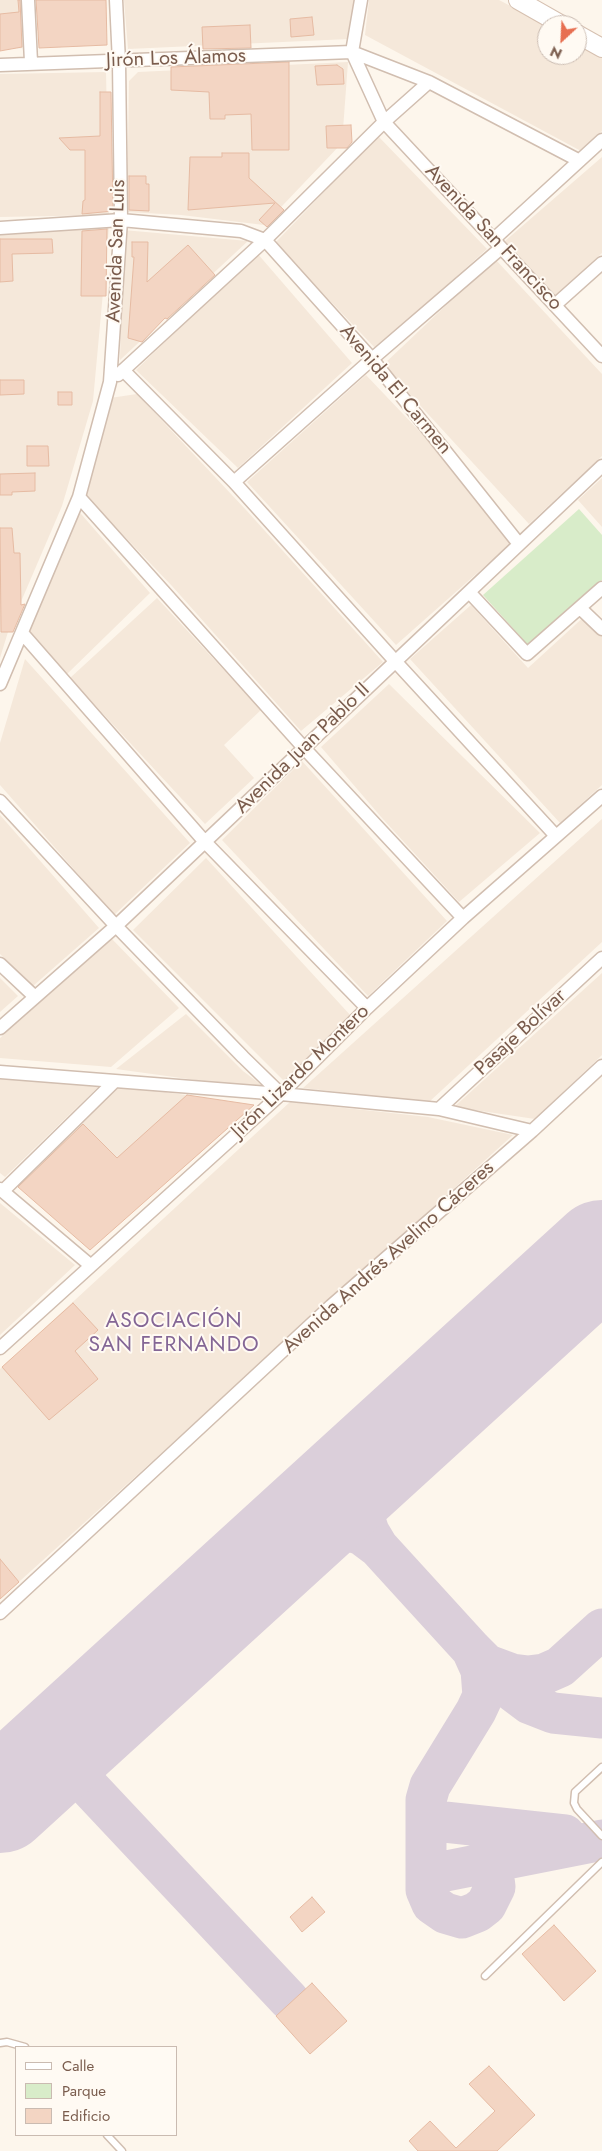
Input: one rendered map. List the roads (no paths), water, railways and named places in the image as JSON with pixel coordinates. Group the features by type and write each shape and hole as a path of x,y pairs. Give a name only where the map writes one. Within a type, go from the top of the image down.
{"street":[{"path":"28,0 31,62"},
{"name":"Avenida San Luis","path":"0,684 79,497 110,382 121,220 119,62 116,0"},
{"path":"361,0 352,52 428,82 578,160"},
{"path":"518,0 544,15"},
{"path":"587,40 602,48"},
{"name":"Jirón Los Álamos","path":"0,65 31,62 119,62 352,52"},
{"name":"Avenida San Francisco","path":"352,52 384,122 602,356"},
{"path":"110,382 265,240 384,122 428,82"},
{"path":"234,482 498,243 578,160 602,140"},
{"path":"0,228 121,220 241,231 265,240"},
{"name":"Avenida El Carmen","path":"265,240 372,359 519,544"},
{"path":"555,305 602,263"},
{"path":"123,370 234,482 556,836"},
{"name":"Avenida Juan Pablo II","path":"0,1028 34,996 116,926 602,466"},
{"path":"79,497 304,748 463,918"},
{"path":"470,593 526,654 602,588"},
{"path":"580,608 602,629"},
{"path":"22,633 205,842 367,1008"},
{"name":"Jirón Lizardo Montero","path":"0,1348 281,1094 367,1008 463,918 602,796"},
{"path":"0,801 116,926 281,1094"},
{"name":"Pasaje Bolívar","path":"439,1109 602,958"},
{"path":"0,964 34,996"},
{"name":"Avenida Andrés Avelino Cáceres","path":"0,1613 331,1306 532,1131 602,1066"},
{"path":"0,1072 281,1094 439,1109 532,1131"},
{"path":"90,1265 1,1190 115,1081"}],"lane":[{"path":"602,1767 574,1792 574,1803 577,1809 602,1836"},
{"path":"485,1976 602,1862"},
{"path":"0,2043 7,2042 21,2046"},
{"path":"108,2136 122,2151"}],"district":[{"name":"ASOCIACIÓN SAN FERNANDO","path":"174,1334"}]}
